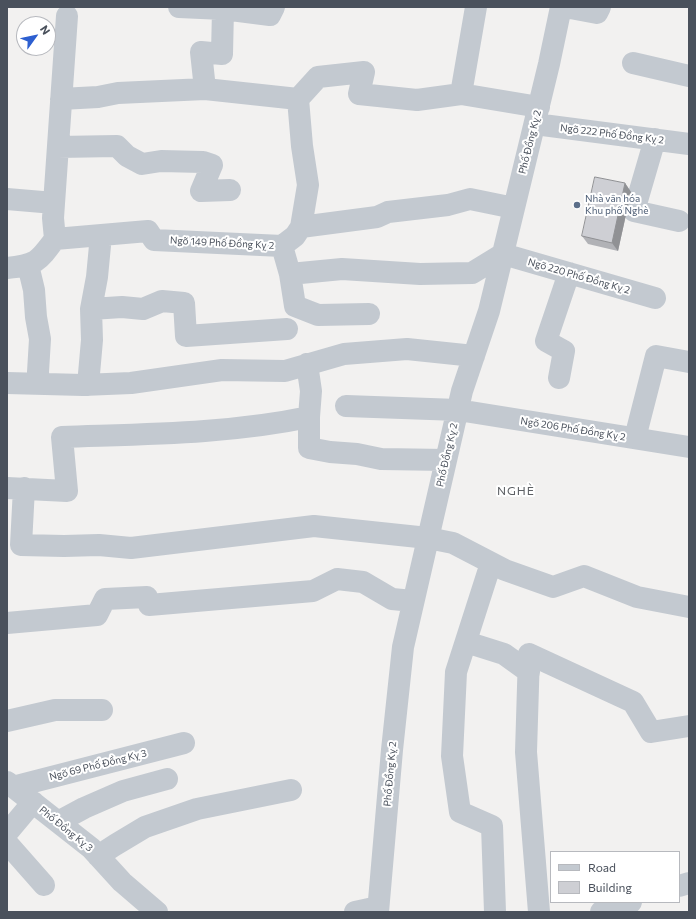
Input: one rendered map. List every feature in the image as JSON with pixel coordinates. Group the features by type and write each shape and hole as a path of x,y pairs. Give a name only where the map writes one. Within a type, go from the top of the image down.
{"street":[{"path":"179,7 223,10 270,16 274,7"},
{"path":"461,94 476,7"},
{"name":"Phố Đồng Kỵ 2","path":"378,909 403,647 462,391 489,311 537,115 561,7"},
{"path":"565,7 597,13 600,7"},
{"path":"204,89 201,52 222,54 223,10"},
{"path":"39,384 38,372 40,339 36,317 34,290 17,267 41,258 55,239 53,218 67,16"},
{"path":"633,63 689,76"},
{"name":"Ngõ 222 Phố Đồng Kỵ 2","path":"298,99 318,77 364,72 359,94 417,100 461,94 537,115 655,139 689,144"},
{"path":"61,99 98,97 118,93 204,89 298,99 302,146 308,185 301,227 377,217 388,212 448,205 470,199 514,208"},
{"path":"655,139 634,211 679,221"},
{"path":"58,147 117,146 128,156 142,164 161,161 203,162 212,165 201,191 230,190"},
{"path":"7,199 54,203"},
{"name":"Ngõ 149 Phố Đồng Kỵ 2","path":"55,239 148,230 154,240 282,246 295,236 301,227"},
{"path":"88,385 92,340 91,309 97,277 101,235"},
{"path":"282,246 290,274 295,306 318,314 369,314"},
{"path":"290,274 342,269 420,274 472,273 503,254"},
{"name":"Ngõ 220 Phố Đồng Kỵ 2","path":"503,254 655,298"},
{"path":"559,378 564,351 546,341 569,273"},
{"path":"91,309 122,307 143,308 162,301 184,303 186,336 288,329"},
{"path":"7,383 88,385 131,383 222,370 285,370 344,354 407,349 474,356"},
{"path":"635,438 656,356 689,362"},
{"path":"307,364 311,391 308,448 330,452 357,454 381,459 446,460"},
{"name":"Ngõ 206 Phố Đồng Kỵ 2","path":"346,406 458,410 689,447"},
{"path":"309,417 275,424 216,430 62,437 67,491 15,488 22,545 99,545 131,548 314,526 428,538 453,543 505,570 553,587 584,576 638,597 689,607"},
{"path":"491,563 456,672 452,756 460,812 492,826 495,912"},
{"path":"7,623 97,615 105,599 147,597 149,606 313,591 337,579 363,582 392,598 413,601"},
{"path":"466,642 504,654 529,672"},
{"path":"539,912 526,752 529,654 633,702 651,732 689,726"},
{"path":"7,720 55,710 102,710"},
{"name":"Ngõ 69 Phố Đồng Kỵ 3","path":"10,784 184,743"},
{"path":"58,822 84,808 123,791 167,779"},
{"name":"Phố Đồng Kỵ 3","path":"10,784 91,848 122,882 157,912"},
{"path":"98,856 145,827 189,812 291,790"},
{"path":"7,833 33,802"},
{"path":"7,843 44,885"},
{"path":"601,912 628,903"},
{"path":"355,912 378,909"}],"building":[{"path":"595,177 625,183 612,243 582,236"}],"place":[{"name":"Nhà văn hóa Khu phố Nghè","path":"577,205"}],"district":[{"name":"NGHÈ","path":"516,491"}]}
